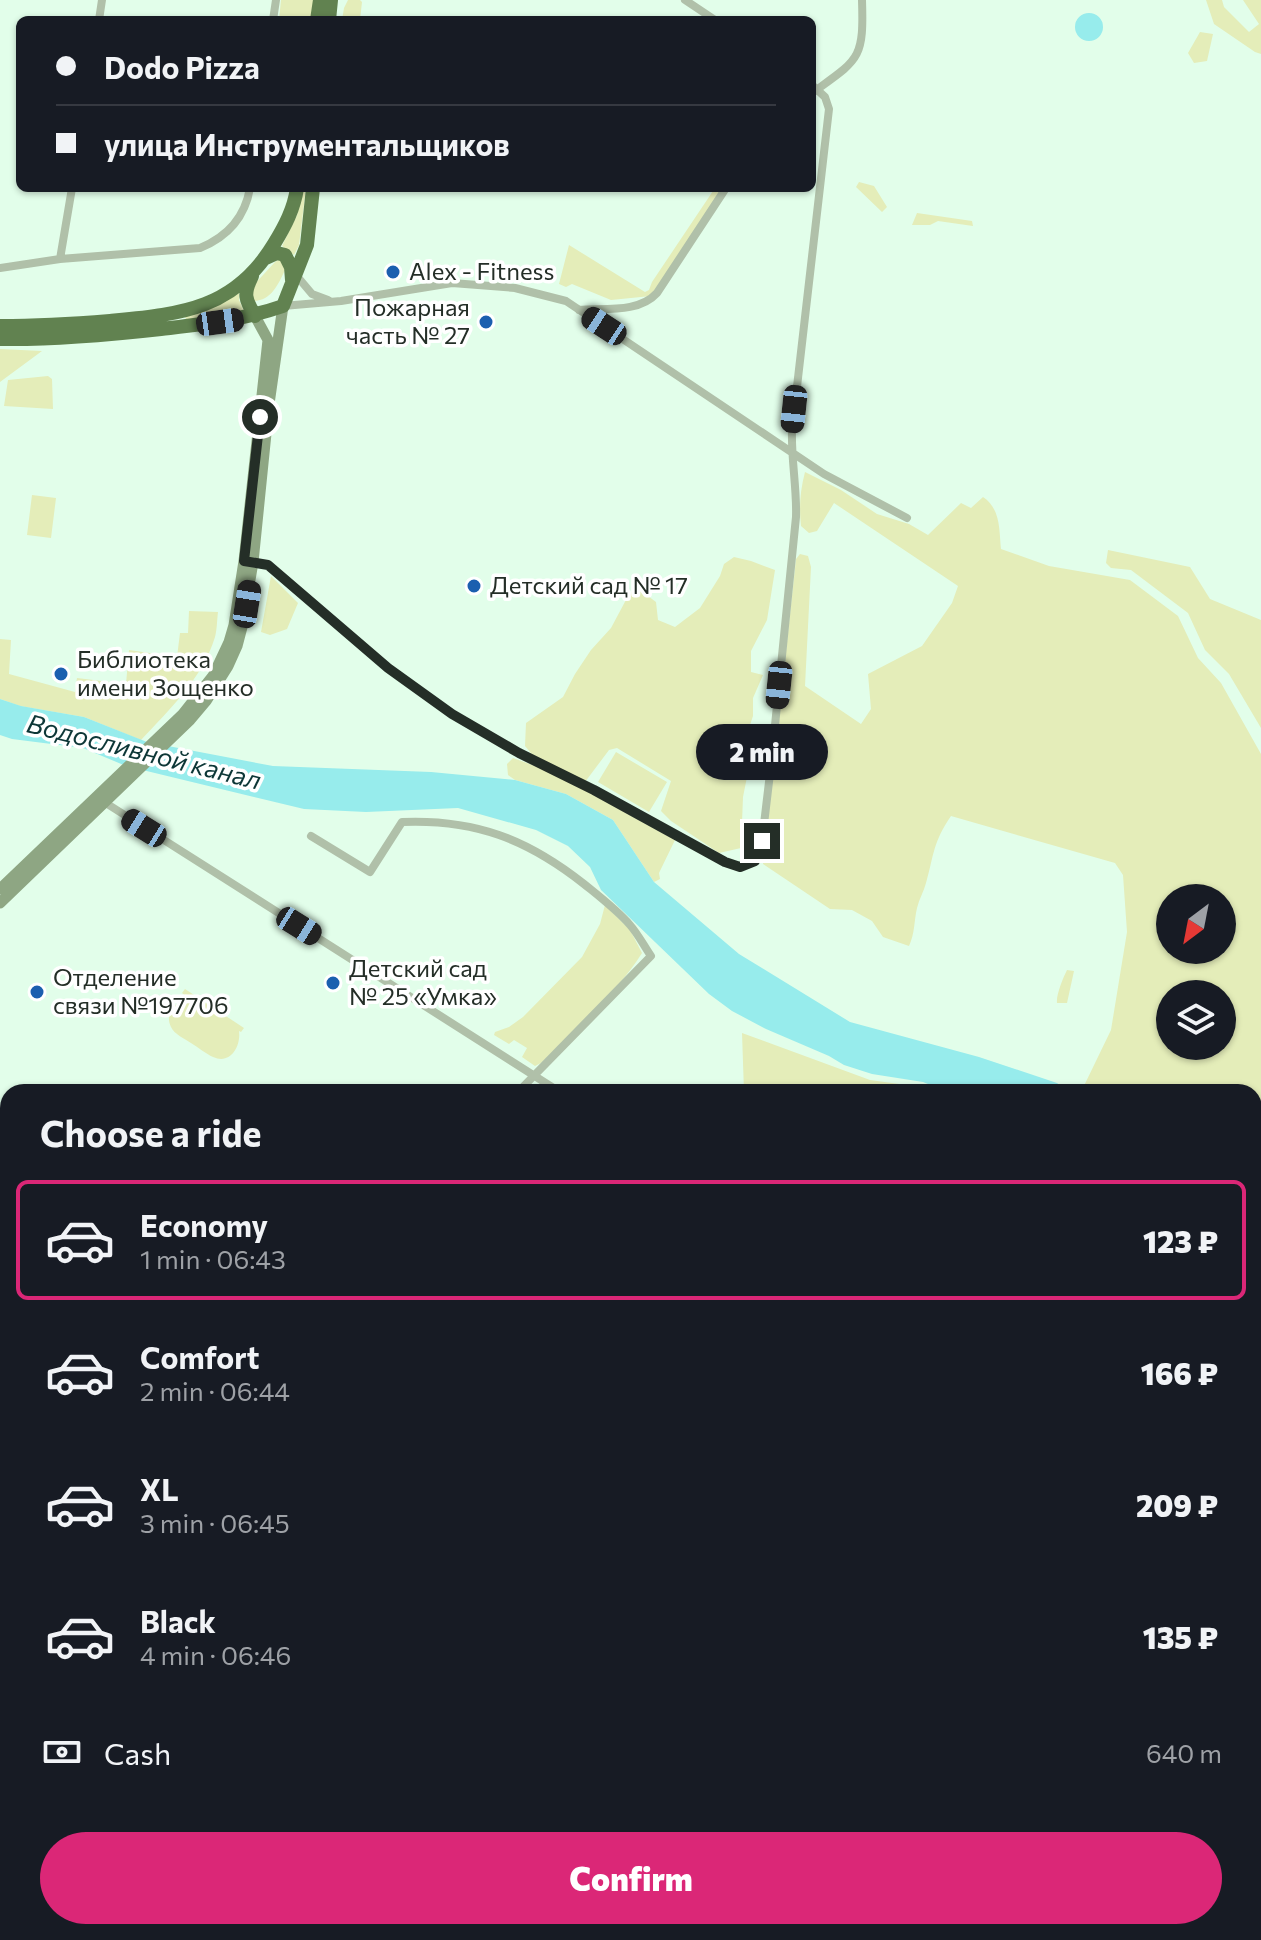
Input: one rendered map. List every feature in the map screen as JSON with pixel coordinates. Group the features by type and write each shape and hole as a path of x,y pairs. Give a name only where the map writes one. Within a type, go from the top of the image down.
{"highway":[{"path":"0,326 51,326 181,313 219,299 234,290 266,258 286,226 296,192"},
{"path":"0,339 57,339 220,322 255,316 283,306 307,245 313,192"},
{"path":"266,258 277,253 285,255 294,280"},
{"path":"252,274 246,296 255,316"}],"main road":[{"path":"0,889 164,739 213,676 221,660 234,625 249,561 283,306"},
{"path":"249,561 268,340 255,316"},
{"path":"0,903 100,799"}],"street":[{"path":"685,0 709,16"},
{"path":"816,88 847,68 858,53 863,30 862,0"},
{"path":"249,561 268,565 388,668 452,714 725,862 740,867 755,861 762,841 796,517 792,452 796,392 829,109 825,97 816,90"},
{"path":"60,259 71,192"},
{"path":"0,268 60,259 200,248 216,242 232,228 249,192"},
{"path":"578,310 636,307 650,301 723,192"},
{"path":"294,280 312,294 337,301"},
{"path":"283,306 452,283 499,285 566,301 824,474 907,518"},
{"path":"100,799 547,1084"},
{"path":"311,836 370,872 402,822 457,824 531,847 602,898 631,926 651,956 525,1084"}],"green space":[{"path":"281,0 314,0 312,16 279,16"},
{"path":"348,0 362,2 360,16 343,16"},
{"path":"1206,0 1222,0 1224,7 1249,32 1259,24 1243,0 1261,0 1261,54 1214,24"},
{"path":"1200,32 1213,34 1207,61 1194,63 1188,53"},
{"path":"859,182 874,186 887,207 882,212 856,187"},
{"path":"302,192 306,192 299,245 294,255 282,246 297,215"},
{"path":"712,192 722,192 651,296 611,300 572,284 566,287 559,284 569,245 645,292"},
{"path":"917,213 972,221 973,226 938,221 930,225 912,225"},
{"path":"280,259 285,270 277,286 265,298 253,301 250,289"},
{"path":"239,293 244,311 187,321 185,317"},
{"path":"0,349 42,351 0,382"},
{"path":"48,376 52,379 53,409 4,406 8,380"},
{"path":"805,472 841,490 877,514 909,524 928,535 961,503 971,508 983,497 996,514 1001,549 1049,566 1130,580 1178,616 1198,658 1221,683 1261,754 1261,1084 1085,1084 1111,1030 1127,932 1123,875 1115,863 951,816 935,849 909,946 883,937 872,921 852,910 830,909 763,864 796,559 800,554 808,556 811,567 805,686 861,724 871,709 868,674 922,646 952,603 958,586 834,503 817,531 809,533 801,526"},
{"path":"32,495 56,498 51,538 27,535"},
{"path":"1108,550 1190,567 1210,599 1261,620 1261,728 1229,674 1205,650 1188,613 1131,570 1111,568 1106,563"},
{"path":"734,557 775,570 767,620 751,651 751,672 763,675 753,698 753,716 745,740 733,756 747,777 741,848 719,853 661,811 671,781 617,748 609,750 585,782 535,758 525,746 526,723 563,697 575,674 611,628 636,587 656,602 658,620 675,627 700,608 724,564"},
{"path":"271,576 298,603 287,629 270,635 261,632"},
{"path":"189,611 218,612 215,637 194,680 141,740 84,717 20,706 0,699 0,639 11,640 9,674 75,692 77,678 126,684 129,650 177,657 180,633 188,633"},
{"path":"616,752 667,782 649,812 598,782"},
{"path":"513,758 552,772 675,840 659,873 660,879 654,882 613,820 566,794 515,780 508,775 507,764"},
{"path":"605,905 630,930 642,953 595,1011 535,1066 522,1057 527,1048 514,1040 509,1044 494,1035 495,1032 523,1017 582,957 600,924"},
{"path":"1067,970 1074,971 1067,1003 1057,1003 1059,991"},
{"path":"185,989 244,1028 239,1031 238,1043 230,1056 213,1057 172,1030 170,1013 179,1002 188,998 182,993"},
{"path":"742,1033 870,1080 899,1084 744,1084"}],"water":[{"path":"1089,13 1099,17 1103,27 1099,37 1089,41 1079,37 1075,27 1079,17"},
{"name":"Водосливной канал","path":"0,699 21,706 84,717 147,742 273,766 431,772 515,780 566,794 613,820 654,882 739,954 850,1022 979,1057 1058,1084 928,1084 872,1074 844,1065 766,1029 732,1011 709,994 601,890 590,867 568,846 536,830 458,808 366,812 304,809 126,766 83,748 0,735"}],"place":[{"name":"Alex - Fitness","path":"393,272"},
{"name":"Пожарная часть № 27","path":"486,322"},
{"name":"Детский сад № 17","path":"474,586"},
{"name":"Библиотека имени Зощенко","path":"61,674"},
{"name":"Детский сад № 25 «Умка»","path":"333,983"},
{"name":"Отделение связи №197706","path":"37,992"}],"route":[{"path":"260,417 244,561 268,565 388,668 452,714 519,753 725,862 740,867 755,861 762,841"}]}
